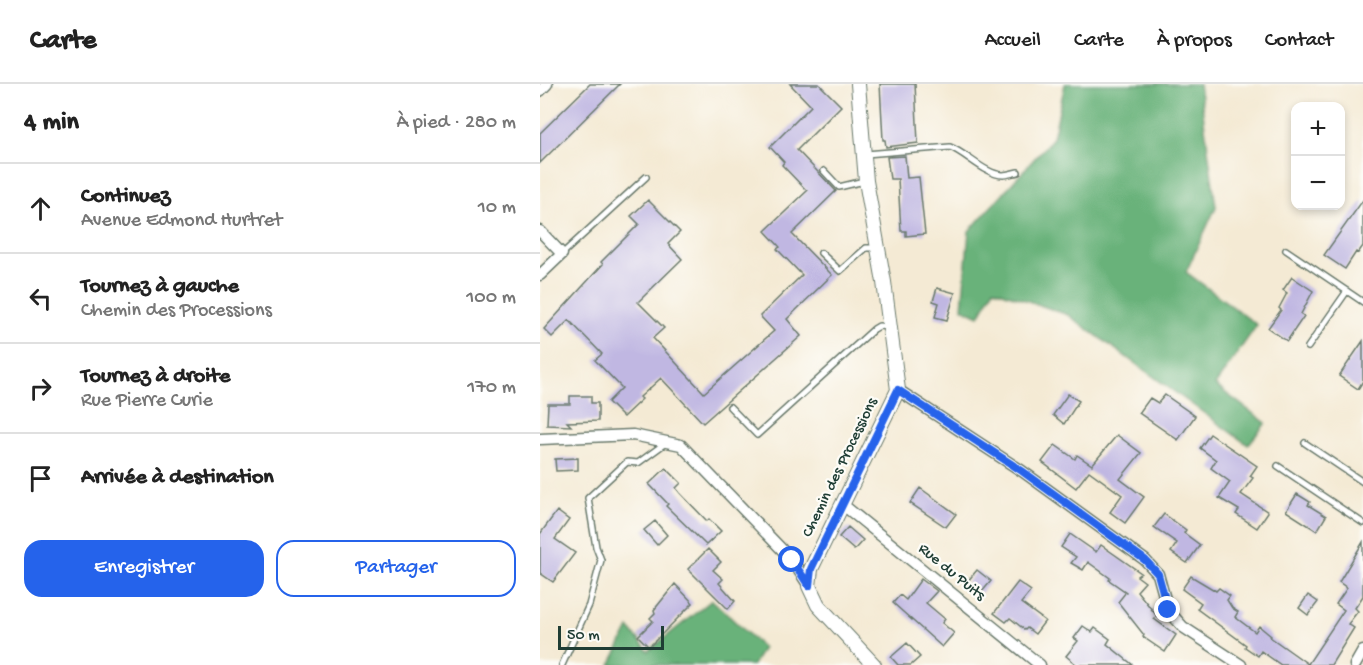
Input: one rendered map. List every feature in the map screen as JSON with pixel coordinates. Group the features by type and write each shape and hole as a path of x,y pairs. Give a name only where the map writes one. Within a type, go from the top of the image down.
{"street":[{"path":"540,91 547,84"},
{"name":"Chemin des Processions","path":"809,586 811,569 898,390 879,248 866,181 858,84"},
{"path":"540,231 562,254 540,275"},
{"path":"898,390 1022,471 1145,560 1158,574 1168,610 1183,627 1241,665"},
{"path":"540,439 633,435 681,445 792,560 818,605 874,665"},
{"name":"Rue du Puits","path":"842,504 1040,665"},
{"path":"1355,665 1363,651"}],"lane":[{"path":"864,154 950,147 990,171 1002,175 1018,172"},
{"path":"824,171 839,187 866,181"},
{"path":"562,254 646,177"},
{"path":"821,253 840,272 866,248 879,248"},
{"path":"1286,250 1347,291 1362,298"},
{"path":"1308,347 1347,291"},
{"path":"730,406 757,435 874,329 879,326 890,327"},
{"path":"562,665 589,605 602,560 596,547 588,498 627,462 638,463 669,441"},
{"path":"1305,443 1363,482"},
{"path":"1278,466 1363,523"}],"green space":[{"path":"1065,84 1199,84 1216,207 1186,272 1257,325 1215,385 1266,423 1248,445 1068,315 994,289 979,316 962,308 969,231 1053,138"},
{"path":"712,600 763,648 753,665 610,665 629,628 648,651"}],"building":[{"path":"590,84 620,84 540,163 540,133"},
{"path":"790,84 819,84 841,106 797,150 836,191 792,234 832,275 787,319 801,336 703,423 661,378 623,417 608,402 622,388 595,360 602,354 569,320 552,337 544,329 603,264 601,262 639,224 631,216 648,200 680,232 668,244 682,259 638,302 664,328 653,338 704,393 774,331 760,316 802,275 777,249 780,247 765,231 807,191 782,165 784,162 770,147 811,106"},
{"path":"880,84 915,84 918,143 886,147 885,140 883,140"},
{"path":"905,156 907,178 919,177 925,234 906,236 906,231 901,231 898,179 890,179 887,157"},
{"path":"1363,200 1363,246 1358,253 1356,252 1345,269 1324,255"},
{"path":"1292,277 1313,291 1301,314 1304,316 1287,341 1268,328 1281,310 1279,308 1287,293 1283,290"},
{"path":"937,288 955,293 947,320 935,317 939,303 933,301"},
{"path":"1363,341 1363,381 1358,389 1339,376"},
{"path":"1068,394 1079,401 1064,424 1053,415"},
{"path":"1165,395 1195,416 1178,440 1139,413 1150,398 1158,403"},
{"path":"570,396 591,396 591,403 598,403 598,421 567,422 571,426 547,425 548,404 570,404"},
{"path":"1210,434 1257,466 1250,476 1253,478 1241,494 1268,512 1257,528 1236,514 1239,510 1219,498 1230,482 1211,468 1216,460 1200,448"},
{"path":"1117,435 1141,453 1120,479 1144,497 1125,523 1110,512 1122,495 1089,471 1076,488 1042,462 1055,445 1075,459 1077,455 1092,465"},
{"path":"578,458 578,470 556,471 555,459"},
{"path":"666,468 681,483 676,488 680,493 707,521 709,519 721,531 706,545 666,506 668,504 649,484"},
{"path":"920,488 956,514 946,527 910,503"},
{"path":"1297,494 1310,502 1308,505 1326,516 1317,531 1286,511"},
{"path":"557,511 569,520 555,539 575,553 553,582 540,573 540,534"},
{"path":"1164,514 1186,530 1184,533 1200,545 1187,563 1171,552 1177,543 1154,527"},
{"path":"655,521 667,535 657,545 644,530"},
{"path":"848,527 863,540 854,550 839,537"},
{"path":"1070,534 1096,552 1101,545 1141,573 1137,576 1145,582 1137,591 1157,616 1154,619 1176,635 1165,652 1143,637 1144,635 1118,602 1126,592 1088,562 1083,570 1071,563 1076,557 1061,547"},
{"path":"1363,542 1363,596 1355,608 1358,611 1348,624 1354,628 1331,665 1281,665 1261,651 1258,656 1197,609 1201,603 1182,589 1191,576 1216,591 1219,588 1230,596 1227,600 1238,612 1235,617 1255,632 1259,626 1270,637 1308,664 1344,610 1336,604 1347,588 1339,582"},
{"path":"708,549 721,562 713,570 723,579 719,583 735,601 728,609 688,569"},
{"path":"977,570 991,581 981,593 967,582"},
{"path":"921,579 937,591 926,603 945,619 942,623 954,633 942,647 893,603 900,595 906,600"},
{"path":"1018,582 1031,591 1021,603 1045,621 1035,634 1027,628 1025,630 1010,618 1006,622 994,613"},
{"path":"675,584 693,603 649,647 638,636 653,621 650,618 655,613 654,610"},
{"path":"1308,595 1318,602 1308,615 1299,608"},
{"path":"1083,626 1092,632 1095,628 1110,639 1107,644 1133,665 1077,665 1066,656 1078,641 1074,638"},
{"path":"907,643 920,657 911,665 898,665 891,657"}],"route":[{"path":"792,560 809,586 811,569 898,390 1022,471 1145,560 1158,574 1168,610"}]}
